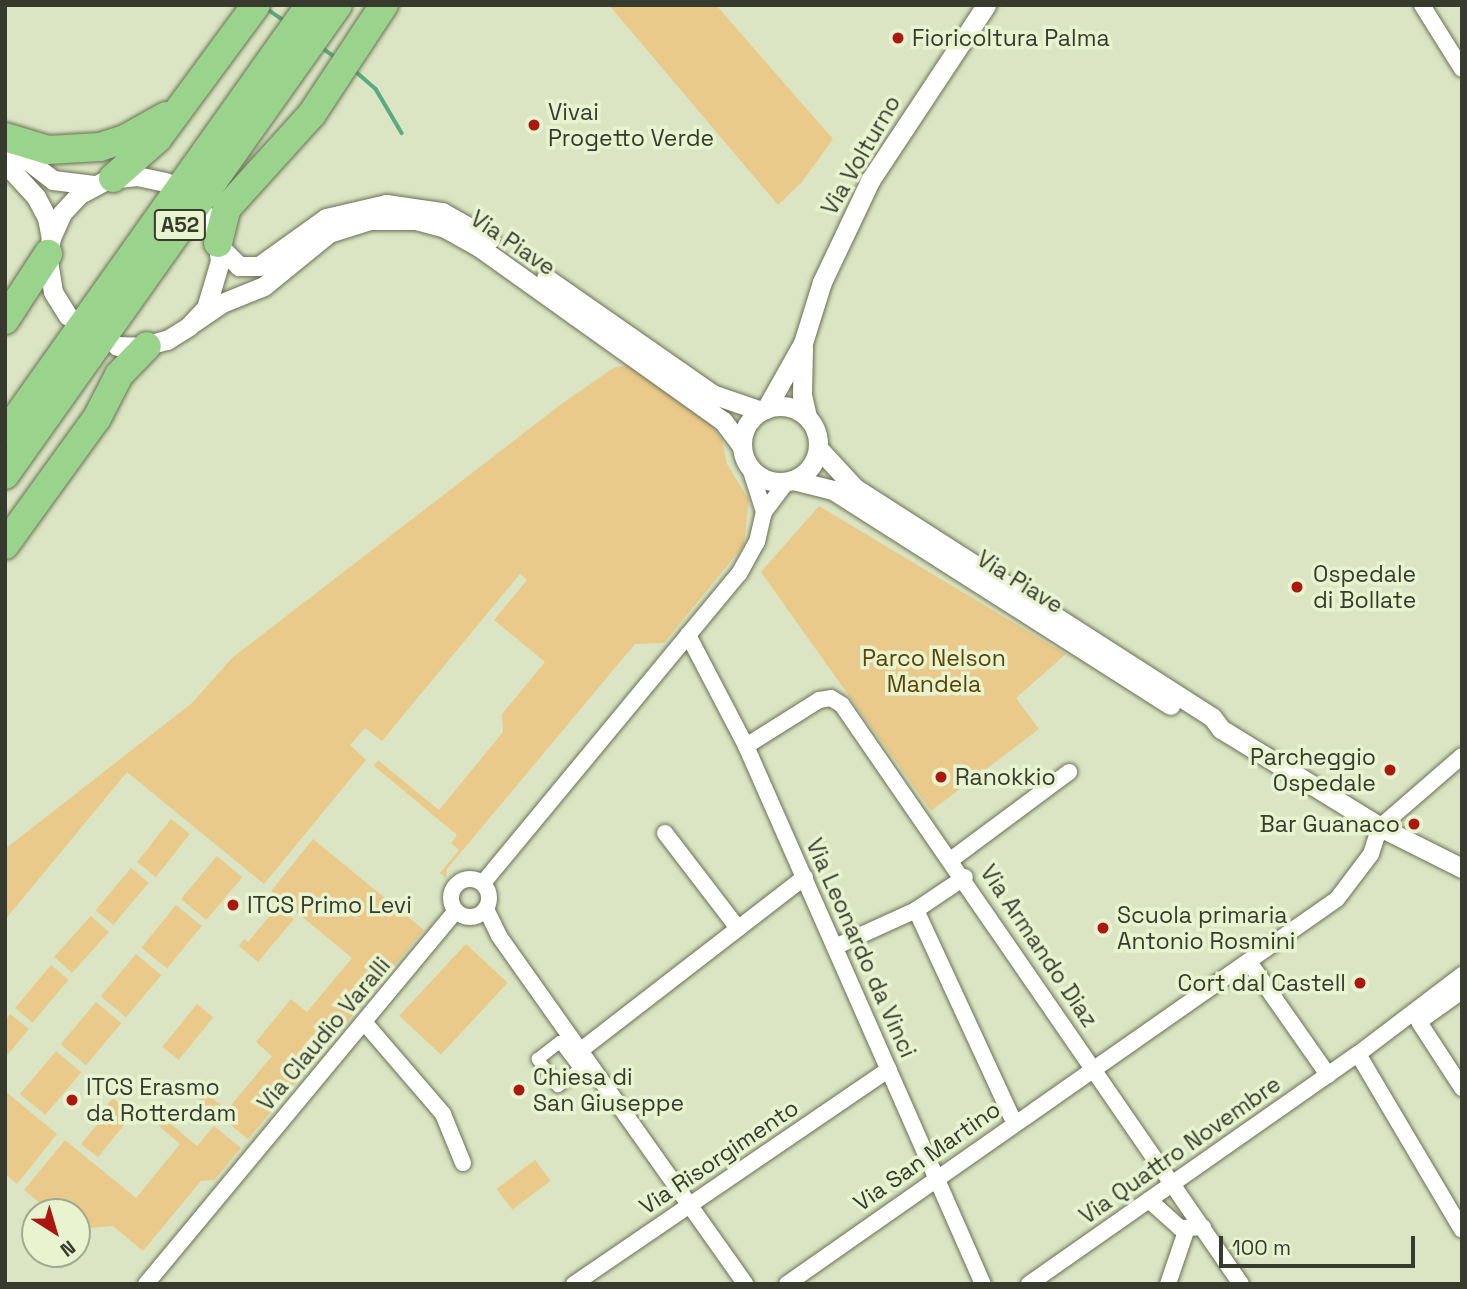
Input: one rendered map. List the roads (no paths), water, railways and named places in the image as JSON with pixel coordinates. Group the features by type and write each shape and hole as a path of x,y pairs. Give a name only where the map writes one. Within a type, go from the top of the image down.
{"highway":[{"name":"A52","path":"5,475 291,51 309,20 338,5"},
{"path":"218,244 227,208 304,125 338,80 384,5"},
{"path":"104,182 145,153 251,12"},
{"name":"A52","path":"5,434 291,51"},
{"path":"5,137 48,149 100,147 151,127 185,101"},
{"path":"5,320 50,246"},
{"path":"5,545 97,418 119,375 147,346"}],"street":[{"name":"Via Volturno","path":"763,410 803,343 822,282 871,178 986,5"},
{"path":"1422,5 1462,69"},
{"path":"5,143 53,180 104,182 136,176 166,182"},
{"path":"5,163 40,203 50,246 51,284 68,316"},
{"path":"50,246 67,207 104,182"},
{"name":"Via Piave","path":"218,244 230,260 252,267 270,261 313,226 348,210 397,204 442,212 477,230 712,394 763,410"},
{"path":"194,322 216,285 218,244 206,215"},
{"name":"Via Piave","path":"147,346 173,337 222,303 264,286 299,253 329,233 370,220 416,220 443,227 479,247 723,421 742,446"},
{"name":"Via Volturno","path":"803,343 802,396 807,417"},
{"path":"117,346 147,346"},
{"path":"483,883 750,557 764,512 790,481 810,468 818,447 816,431 807,417 789,407 763,410 745,429 742,446 764,512"},
{"name":"Via Piave","path":"818,447 855,488 1212,717 1221,729"},
{"path":"750,468 764,479 790,481"},
{"name":"Via Piave","path":"790,481 833,490 1140,687 1205,726 1221,729 1380,827 1462,868"},
{"name":"Via Leonardo da Vinci","path":"688,635 699,648 746,746 837,946 934,1178 983,1284"},
{"name":"Via Armando Diaz","path":"746,746 819,700 831,698 842,705 965,877 1241,1284"},
{"path":"1380,827 1462,756"},
{"path":"952,859 1069,772"},
{"name":"Via Piave","path":"1380,827 1398,844 1462,878"},
{"name":"Via San Martino","path":"787,1284 1014,1122 1249,962 1346,890 1371,854 1380,827"},
{"path":"664,833 738,928"},
{"path":"581,1050 805,877"},
{"path":"837,946 916,910 965,877"},
{"path":"483,883 467,879 456,886 451,899 456,911 468,917 486,909"},
{"path":"483,883 489,896 486,909 499,936 745,1284"},
{"path":"916,910 1014,1122"},
{"name":"Via Claudio Varalli","path":"146,1284 456,911"},
{"path":"1249,962 1328,1076"},
{"name":"Via Quattro Novembre","path":"1029,1284 1328,1076 1462,975"},
{"name":"Via Quattro Novembre","path":"1358,1054 1419,1022 1462,991"},
{"path":"364,1022 443,1114 463,1163"},
{"path":"1419,1022 1462,1088"},
{"path":"1358,1054 1462,1230"},
{"name":"Via Risorgimento","path":"574,1284 889,1069"},
{"path":"1149,1200 1168,1220 1186,1231 1203,1227"},
{"path":"1168,1284 1186,1231"}],"waterway":[{"path":"267,9 286,22"},
{"path":"321,47 335,57"},
{"path":"353,69 376,89 402,133"}],"place":[{"name":"Fioricoltura Palma","path":"898,38"},
{"name":"Vivai Progetto Verde","path":"534,125"},
{"name":"Ospedale di Bollate","path":"1297,587"},
{"name":"Parcheggio Ospedale","path":"1390,770"},
{"name":"Ranokkio","path":"941,777"},
{"name":"Bar Guanaco","path":"1414,824"},
{"name":"ITCS Primo Levi","path":"233,905"},
{"name":"Scuola primaria Antonio Rosmini","path":"1103,928"},
{"name":"Cort dal Castell","path":"1360,983"},
{"name":"Chiesa di San Giuseppe","path":"519,1090"},
{"name":"ITCS Erasmo da Rotterdam","path":"72,1100"}],"park label":[{"name":"Parco Nelson Mandela","path":"934,671"}]}
